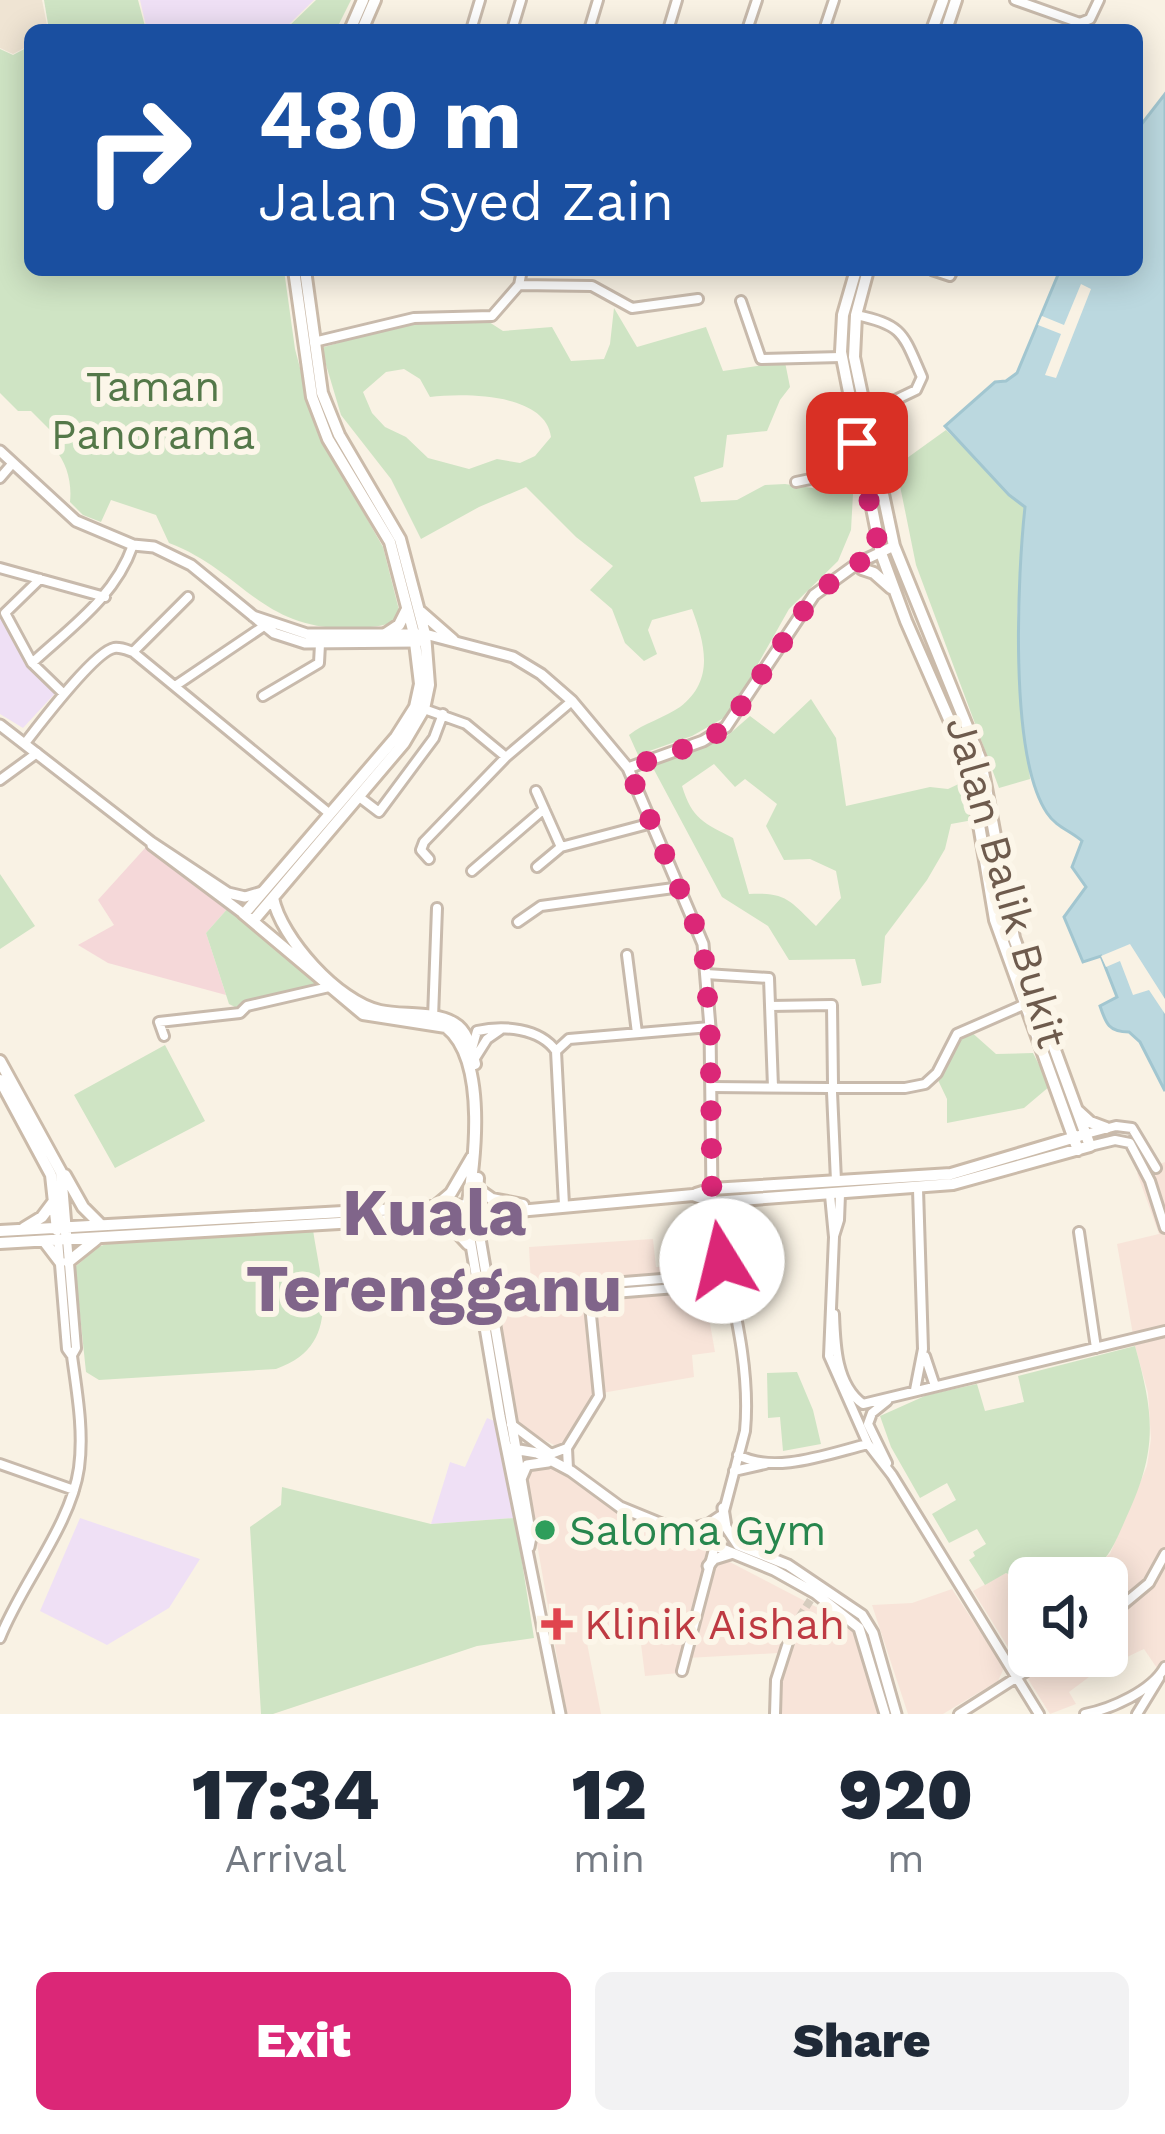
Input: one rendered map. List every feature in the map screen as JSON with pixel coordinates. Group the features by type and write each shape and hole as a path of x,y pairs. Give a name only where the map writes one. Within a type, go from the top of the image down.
{"main road":[{"path":"934,24 950,1"},
{"path":"295,276 312,397 328,439 382,525 394,553 423,638 430,685 424,709 404,743 248,917 362,1014 446,1028 454,1034 471,1077 474,1186"},
{"path":"306,276 329,414 400,539 412,608 453,640"},
{"name":"Jalan Balik Bukit","path":"854,276 843,315 842,357 882,556 969,765 995,920 1082,1142"},
{"name":"Jalan Balik Bukit","path":"866,276 856,315 854,357 864,415 895,550 981,760 1029,1003"},
{"path":"862,569 893,590"},
{"path":"384,634 412,608"},
{"path":"270,894 407,722 420,684 423,638"},
{"path":"401,643 419,658"},
{"path":"270,894 281,925 353,998 379,1011 458,1024 473,1055 480,1132 470,1212"},
{"path":"0,1061 83,1207 101,1230"},
{"path":"0,1080 45,1161 62,1233"},
{"path":"1052,1144 1071,1112 1106,1128"},
{"path":"835,1190 951,1174 1052,1144 1082,1142"},
{"path":"0,1231 62,1233 438,1211 504,1212 693,1195 918,1189 989,1176 1082,1142"},
{"path":"438,1211 474,1153"},
{"path":"55,1156 64,1188 62,1233"},
{"path":"474,1186 491,1199 532,1207"},
{"path":"21,1229 42,1217 54,1202"},
{"path":"438,1211 468,1244"},
{"path":"477,1230 504,1212"},
{"path":"44,1240 64,1262 101,1230"},
{"path":"0,1243 44,1240 62,1233"}],"street":[{"path":"1016,0 1080,23 1090,19 1099,0"},
{"path":"314,342 414,318 492,316 520,276"},
{"path":"518,285 592,286 632,308 698,299"},
{"path":"741,301 761,359 842,357"},
{"path":"856,315 892,323 903,333 922,377 916,390 864,415"},
{"path":"0,452 76,521 190,565 288,640 401,643 423,638"},
{"path":"0,478 12,464"},
{"path":"796,482 862,468"},
{"path":"32,663 105,597 124,570 133,545"},
{"path":"628,768 703,742 727,727 814,595 846,573 895,550"},
{"path":"846,573 882,556"},
{"path":"0,568 105,597"},
{"path":"40,579 5,611 32,663 64,694"},
{"path":"133,652 188,597"},
{"path":"253,616 307,634 453,640 513,657 541,674 572,701 628,768 701,934 710,1027 712,1196 746,1382 745,1431 682,1671"},
{"path":"175,686 264,626"},
{"path":"263,696 319,663 320,644"},
{"path":"26,743 105,652 115,648 133,652 330,814"},
{"path":"429,859 422,850 424,842 506,757 572,701"},
{"path":"424,709 466,724 506,757"},
{"path":"358,796 379,812 434,738 443,714"},
{"path":"0,725 248,917"},
{"path":"0,780 38,753"},
{"path":"536,791 561,847"},
{"path":"472,871 544,809"},
{"path":"537,867 561,847 654,823"},
{"path":"151,842 233,895 270,894"},
{"path":"518,922 542,906 681,887"},
{"path":"433,1018 437,908"},
{"path":"628,956 638,1033"},
{"path":"706,974 769,978 773,1087"},
{"path":"164,1036 159,1022 240,1013 247,1006 328,987"},
{"path":"711,1087 905,1088 925,1084 937,1073 957,1034 1029,1003"},
{"path":"770,1006 832,1005 839,1220 834,1237 829,1356 868,1444 892,1475 1039,1714"},
{"path":"556,1051 568,1040 710,1027"},
{"path":"473,1055 477,1031 501,1029 539,1034 556,1051 564,1204"},
{"path":"1082,1142 1106,1128 1132,1128 1160,1167 1149,1172 1150,1181"},
{"path":"1082,1142 1125,1140 1134,1149 1165,1228"},
{"path":"914,1391 923,1349 918,1189"},
{"path":"470,1212 477,1230 529,1547"},
{"path":"470,1212 468,1244 560,1714"},
{"path":"1079,1232 1096,1348"},
{"path":"0,1638 74,1490 81,1427 72,1356 67,1349 62,1233"},
{"path":"589,1290 652,1280 725,1279"},
{"path":"487,1298 725,1279"},
{"path":"569,1470 567,1448 598,1396 589,1290"},
{"path":"832,1307 836,1355 854,1399 863,1404 1165,1334"},
{"path":"923,1349 935,1386"},
{"path":"889,1400 869,1416 868,1424 892,1475"},
{"path":"510,1423 551,1454 567,1448"},
{"path":"734,1471 868,1444"},
{"path":"510,1447 569,1470 620,1507 712,1546 788,1564 862,1616 873,1633 896,1714"},
{"path":"738,1455 772,1462"},
{"path":"520,1481 528,1465 553,1462"},
{"path":"0,1464 74,1490"},
{"path":"683,1531 709,1524 722,1512"},
{"path":"722,1512 737,1549 854,1621 866,1645 885,1714"},
{"path":"708,1565 737,1549"},
{"path":"1128,1600 1148,1582 1165,1554"},
{"path":"775,1714 776,1680 794,1627"},
{"path":"1085,1714 1108,1708 1162,1672"},
{"path":"1137,1714 1162,1672"},
{"path":"959,1714 1017,1678"}],"shaded area":[{"path":"0,0 42,0 47,24 24,24 24,48 13,54 0,48"},
{"path":"140,0 314,0 289,24 146,24"},
{"path":"0,615 15,646 59,689 23,728 0,714"},
{"path":"146,847 229,907 206,933 226,995 108,963 78,945 114,925 98,900"},
{"path":"1165,1162 1165,1680 1144,1649 1128,1656 1128,1557 1106,1557 1147,1466 1151,1439 1148,1393 1117,1244 1159,1234 1137,1173"},
{"path":"653,1239 656,1267 700,1267 715,1352 692,1355 694,1377 596,1394 562,1449 519,1427 498,1305 532,1302 529,1247"},
{"path":"487,1418 499,1423 515,1518 431,1524 450,1462 465,1467"},
{"path":"561,1468 623,1510 701,1542 708,1551 679,1673 645,1676 639,1628 586,1638 601,1714 567,1714 524,1470"},
{"path":"80,1518 200,1559 169,1608 107,1645 40,1611"},
{"path":"716,1559 851,1625 879,1714 768,1714 778,1653 687,1658"},
{"path":"1008,1574 1008,1647 973,1591"},
{"path":"952,1589 1004,1668 998,1681 943,1714 908,1714 872,1605 912,1603"},
{"path":"1027,1677 1089,1677 1069,1692 1076,1704 1050,1714"}],"green space":[{"path":"44,0 138,0 144,24 48,24"},
{"path":"316,0 351,0 339,24 291,24"},
{"name":"Taman Panorama","path":"0,49 13,55 24,49 24,276 285,276 295,349 316,429 383,547 398,619 382,626 352,628 295,620 169,543 156,515 111,500 101,522 83,515 70,502 68,473 54,448 56,436 31,411 18,411 0,393"},
{"path":"614,308 637,347 706,327 723,371 785,362 790,387 767,431 727,435 723,467 694,477 701,502 737,500 765,485 853,494 851,530 838,561 789,609 729,715 692,736 638,755 629,735 680,707 703,673 701,635 692,609 652,620 648,630 657,654 644,661 625,643 612,609 590,590 613,566 526,487 421,539 391,479 341,415 321,348 389,328 442,320 489,322 503,331 552,327 571,361 604,359","holes":["404,369 420,379 430,397 482,396 520,404 546,422 551,437 535,456 520,463 497,459 469,469 428,458 406,437 385,427 363,392 386,372"]},
{"path":"946,430 1025,506 1017,612 1030,779 999,788 916,565 896,466"},
{"path":"811,699 836,738 846,806 930,787 948,789 965,781 973,820 951,824 945,849 927,880 885,936 881,983 862,986 855,959 789,960 768,926 722,897 652,766 726,737 750,716 774,734","holes":["714,764 735,787 745,779 777,804 766,826 784,860 810,859 836,871 841,898 816,926 787,900 749,894 733,838 700,819 682,786"]},
{"path":"0,874 35,926 0,949"},
{"path":"229,907 318,982 246,1001 237,1008 229,1004 206,933"},
{"path":"969,1030 996,1054 1033,1053 1050,1086 1024,1108 947,1123 947,1099 937,1078 956,1038"},
{"path":"165,1045 205,1121 115,1168 74,1095"},
{"path":"313,1230 323,1311 311,1345 297,1359 276,1369 99,1380 86,1372 75,1267 98,1247 120,1239"},
{"path":"1135,1346 1147,1395 1147,1456 1134,1500 1106,1557 1008,1557 1008,1574 985,1585 969,1560 986,1544 977,1529 949,1543 932,1514 956,1500 947,1483 920,1498 891,1447 880,1416 927,1395 977,1384 985,1411 1024,1402 1018,1376"},
{"path":"797,1372 821,1444 783,1451 780,1417 768,1418 767,1373"},
{"path":"282,1487 431,1524 515,1518 534,1638 477,1646 273,1714 261,1714 250,1527 281,1505"}],"water":[{"path":"1165,94 1165,1091 1140,1042 1107,1022 1100,1006 1117,997 1101,956 1083,962 1064,917 1086,887 1072,867 1082,841 1047,813 1026,750 1019,662 1025,507 945,426 995,382 1017,373 1057,276 1143,276 1143,122"}],"pier":[{"path":"1081,284 1091,289 1056,378 1045,375 1061,334 1038,325 1042,316 1064,325"},
{"path":"1130,944 1165,999 1165,1014 1149,990 1133,995 1120,961 1106,967 1101,956"}],"tunnel":[{"path":"793,1627 815,1593"}],"place":[{"name":"Saloma Gym","path":"545,1530"},
{"name":"Klinik Aishah","path":"557,1624"}],"district":[{"name":"Kuala Terengganu","path":"434,1250"}],"route":[{"path":"722,1261 712,1202 710,1027 703,944 628,768 703,742 727,727 814,595 880,553 857,443"}]}
